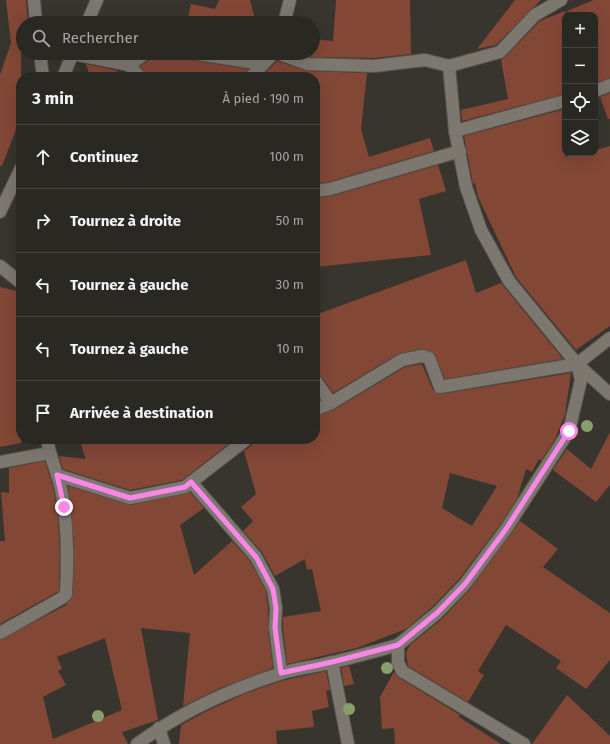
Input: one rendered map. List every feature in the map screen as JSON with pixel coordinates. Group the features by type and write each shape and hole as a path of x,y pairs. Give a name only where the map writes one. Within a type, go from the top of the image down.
{"street":[{"path":"34,0 35,16"},
{"path":"90,16 97,0"},
{"path":"286,16 290,0"},
{"path":"296,60 308,64 374,66 425,60 449,66 500,52 536,15 561,0"},
{"path":"41,60 42,72"},
{"path":"65,72 70,60"},
{"path":"106,60 129,65 135,72"},
{"path":"129,65 136,60"},
{"path":"237,60 262,64"},
{"path":"255,72 267,60"},
{"path":"449,66 455,131 466,187 481,230 509,281 577,364 610,394"},
{"path":"598,90 610,85"},
{"path":"455,131 562,103"},
{"path":"320,190 330,189 460,151"},
{"path":"0,212 16,178"},
{"path":"0,266 16,279"},
{"path":"320,408 331,403 402,360 422,356 429,358 433,364 440,387 577,364 610,338"},
{"path":"137,744 159,728 211,700 281,673 398,645 437,613 465,584 506,529 569,431 581,380 577,364"},
{"path":"320,387 331,403"},
{"path":"0,632 66,594 67,547 63,501 48,444"},
{"path":"57,475 130,498 185,487 240,444"},
{"path":"0,462 49,453"},
{"path":"191,482 256,557 264,569 273,589 276,608 275,628 281,673"},
{"path":"398,645 398,662 402,671 524,744"},
{"path":"332,662 348,744"},
{"path":"159,728 164,744"}],"building":[{"path":"6,0 26,0 27,16 16,16 16,60 21,60 21,72 16,72 16,129 2,166 0,166 0,75 11,43"},
{"path":"219,0 250,0 254,16 188,16 191,4 215,9"},
{"path":"336,0 410,0 411,54 374,58 320,57 320,40 333,41"},
{"path":"515,0 541,0 496,45 477,49"},
{"path":"594,0 610,0 610,78 598,82 598,12 567,11"},
{"path":"562,12 562,95 462,121 461,110 508,99 501,60 540,21"},
{"path":"149,60 191,60 248,69 246,72 144,72 140,66"},
{"path":"277,61 308,71 367,73 361,129 369,157 430,138 434,151 328,182 320,183 320,72 266,72"},
{"path":"86,64 119,71 116,72 88,72"},
{"path":"610,93 610,119 608,119 600,97"},
{"path":"562,110 562,156 598,156 598,149 610,146 610,326 576,350 516,277 478,197 475,183 473,184 464,136"},
{"path":"438,165 446,191 419,199 431,255 320,266 320,197 332,196"},
{"path":"466,260 476,293 501,283 563,359 445,379 434,353 421,349 398,354 333,393 320,376 320,313"},
{"path":"0,287 16,291 16,444 0,447"},
{"path":"422,364 433,390 441,394 571,373 565,415 555,439 541,461 539,459 532,472 526,469 517,499 500,525 459,579 432,607 406,629 357,648 287,664 283,617 321,611 312,569 307,570 305,559 275,576 262,552 243,531 253,521 241,507 256,494 244,451 252,444 320,444 320,415 335,409 405,367","holes":["450,473 497,486 472,526 442,508"]},
{"path":"610,432 610,485 596,502 553,470 567,449 591,469"},
{"path":"81,444 229,444 182,480 130,490 63,469 59,456 86,459"},
{"path":"45,461 54,491 58,516 60,555 59,591 0,624 0,541 5,541 1,492 9,493 9,468"},
{"path":"68,486 131,505 190,492 204,508 180,525 194,575 232,541 250,561 266,591 268,629 273,668 220,688 183,706 190,633 141,628 158,720 122,732 128,744 0,744 0,640 66,605 73,595 74,541","holes":["105,638 122,710 53,739 43,697 66,685 58,671 62,669 57,657"]},
{"path":"520,521 558,549 543,567 610,613 610,660 586,689 556,668 561,661 506,625 478,671 484,675 468,702 408,666 406,653 410,645 442,619 470,589"},
{"path":"349,666 354,684 344,686 341,668"},
{"path":"326,671 330,690 326,691 329,707 312,711 314,727 276,731 277,744 179,744 181,725 209,710 244,694 281,681"},
{"path":"394,672 398,677 460,715 459,717 501,744 395,744 394,728 382,729 380,697"},
{"path":"567,695 610,736 610,744 532,744"}],"route":[{"path":"64,507 57,475 130,498 185,487 191,482 256,557 264,569 273,589 276,608 275,628 281,673 398,645 437,613 465,584 506,529 569,431"}]}
